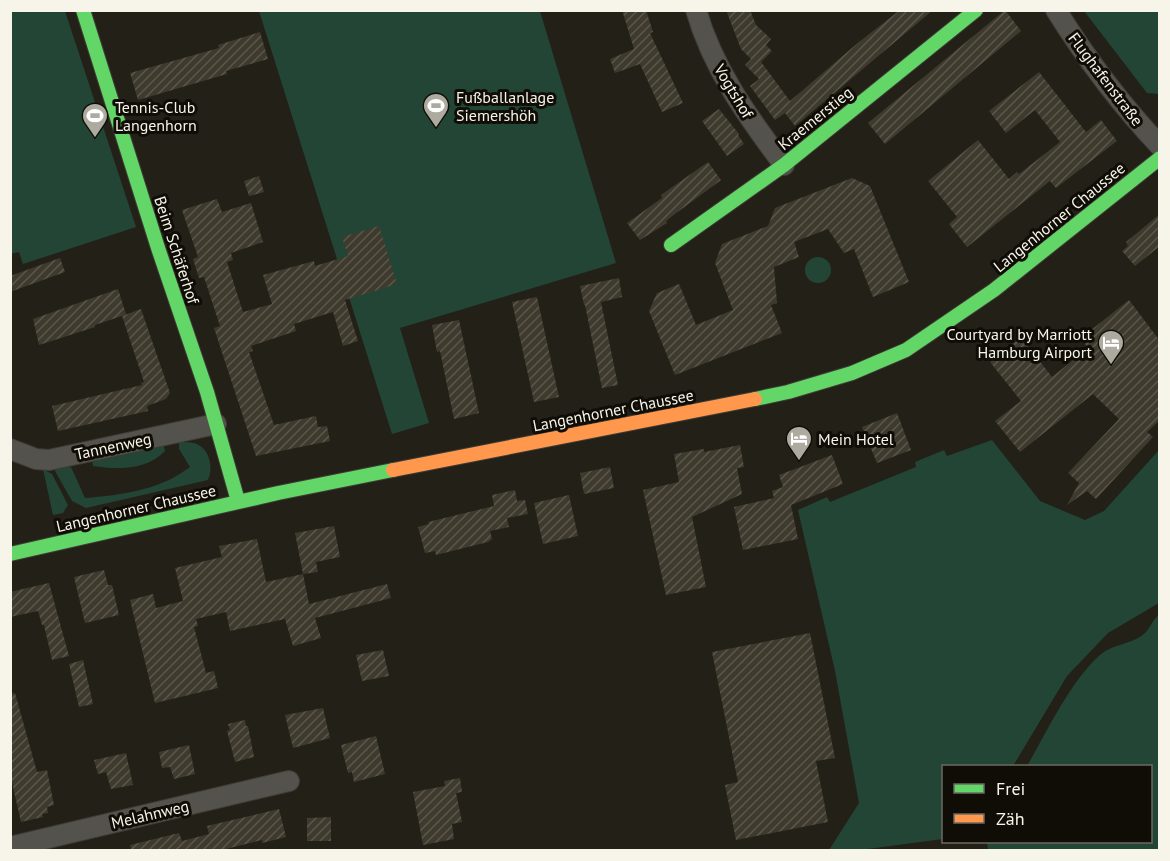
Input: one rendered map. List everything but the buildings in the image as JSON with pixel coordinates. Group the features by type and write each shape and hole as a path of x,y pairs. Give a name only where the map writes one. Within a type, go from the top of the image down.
{"main road":[{"name":"Beim Schäferhof","path":"83,10 158,248 207,392 238,501"},
{"name":"Kraemerstieg","path":"671,245 784,165 976,10"},
{"name":"Langenhorner Chaussee","path":"10,554 238,501 789,392 852,373 906,350 960,316 1160,158"}],"street":[{"name":"Vogtshof","path":"696,10 721,73 747,115 784,165"},
{"name":"Flughafenstraße","path":"1056,10 1130,114 1160,146"},
{"name":"Tannenweg","path":"10,449 36,459 49,460 216,424"},
{"name":"Melahnweg","path":"10,847 289,781"}],"green space":[{"path":"11,10 65,11 136,227 23,264 19,252 10,254 12,245 10,240"},
{"name":"Fußballanlage Siemershöh","path":"259,11 540,11 616,263 400,328 429,423 392,434"},
{"path":"1084,11 1159,11 1159,94 1147,93"},
{"path":"818,257 827,261 831,270 827,279 818,283 809,279 805,270 809,261"},
{"path":"992,440 1040,501 1085,520 1104,511 1159,450 1159,603 1108,633 1067,676 1014,765 942,765 942,839 860,850 829,850 859,803 835,671 798,510 827,497 830,502 916,467 915,462 944,450 947,456"},
{"path":"179,442 194,443 207,453 210,464 208,480 86,508 72,501 55,471 56,467 68,465 85,498 140,490 166,481 190,467 179,449"},
{"path":"163,443 165,451 150,462 141,465 122,468 93,466 92,459"},
{"path":"43,469 52,474 68,505 63,513 53,515"},
{"path":"1159,615 1159,850 988,850 987,843 1152,843 1152,765 1028,765 1060,708 1089,666 1105,651 1140,637"}],"traffic: fast":[{"path":"83,10 158,248 207,392 238,501"},
{"path":"671,245 784,165 976,10"},
{"path":"755,399 852,373 906,350 994,290 1160,158"},
{"path":"10,554 278,493 393,470"}],"traffic: slow":[{"path":"393,470 755,399"}],"place":[{"name":"Fußballanlage Siemershöh","path":"436,129"},
{"name":"Tennis-Club Langenhorn","path":"95,139"},
{"name":"Courtyard by Marriott Hamburg Airport","path":"1111,366"},
{"name":"Mein Hotel","path":"799,462"}]}
